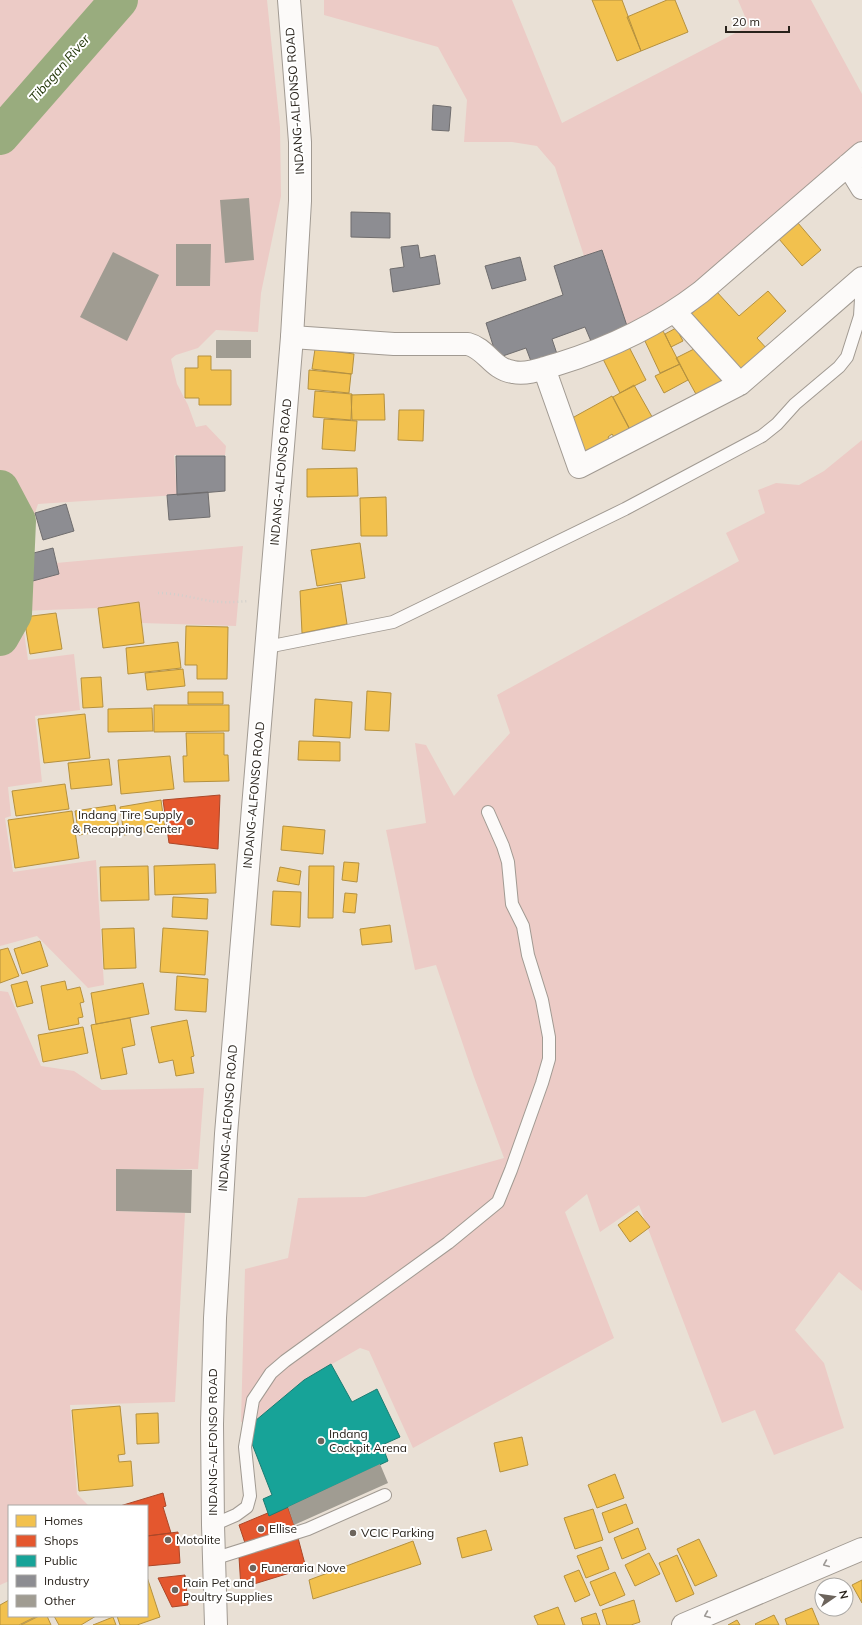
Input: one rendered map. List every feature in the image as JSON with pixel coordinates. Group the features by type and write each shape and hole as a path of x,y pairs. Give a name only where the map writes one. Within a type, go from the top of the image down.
{"main road":[{"name":"INDANG-ALFONSO ROAD","path":"216,1625 213,1559 212,1424 214,1318 226,1134 292,337 301,172 299,117 291,39 289,0"},
{"path":"292,337 394,344 464,343 478,348 491,361 504,370 522,373 544,368 572,360 619,341 675,312 701,292 855,159 862,188"},
{"path":"544,368 580,467 740,384 861,279"},
{"path":"675,312 740,384"},
{"path":"684,1625 862,1549"}],"lane":[{"path":"267,647 392,622 625,509 762,436 777,424 795,404 839,367 847,358 860,316 861,279"},
{"path":"213,1525 242,1512 248,1504 250,1496 245,1447 247,1433 253,1400 271,1373 285,1361 448,1244 498,1202 512,1170 549,1059 549,1037 542,1000 528,955 523,926 512,904 508,862 503,846 488,812"},
{"path":"213,1559 308,1529 385,1495"}],"path":[{"path":"158,593 187,596 211,601 234,602 271,599"}],"shaded area":[{"path":"0,0 267,0 280,127 281,196 261,293 258,332 216,330 198,348 176,355 171,359 177,384 188,405 196,427 206,425 226,446 225,455 174,455 177,495 38,504 16,570 29,582 59,574 56,563 243,546 236,626 142,623 139,602 98,608 21,611 28,660 74,654 80,710 35,716 42,782 8,787 11,816 5,818 13,872 96,860 104,985 88,988 37,936 0,946"},
{"path":"324,0 512,0 562,123 749,26 738,0 811,0 862,94 862,140 671,302 628,329 602,250 584,256 555,167 537,146 512,142 464,142 467,100 438,47 324,15"},
{"path":"862,440 862,1291 839,1272 795,1330 824,1363 844,1428 774,1455 755,1410 722,1423 639,1205 600,1232 587,1194 565,1212 614,1338 413,1448 369,1351 360,1348 304,1380 255,1421 241,1422 245,1269 288,1258 298,1198 365,1197 504,1158 474,1077 436,965 415,970 386,830 426,823 415,743 426,745 454,796 510,733 497,695 739,561 726,533 765,513 758,490 776,483 799,485 824,471"},
{"path":"0,991 8,992 41,1066 74,1071 102,1090 204,1088 198,1169 116,1169 116,1211 185,1213 175,1402 70,1405 77,1494 88,1505 8,1505 8,1581 0,1585"}],"building: Homes":[{"path":"592,0 622,0 641,51 617,61"},
{"path":"667,0 675,0 688,32 641,51 627,17"},
{"path":"798,223 821,250 802,266 779,239"},
{"path":"716,291 739,316 768,291 786,311 757,338 769,351 743,375 690,315"},
{"path":"676,328 683,341 671,347 665,334"},
{"path":"662,329 680,364 660,373 644,339"},
{"path":"628,345 646,380 620,393 603,359"},
{"path":"696,348 712,362 722,382 697,396 676,358"},
{"path":"315,349 354,354 352,374 312,369"},
{"path":"198,356 211,356 211,370 231,370 231,405 199,405 199,398 185,398 185,368 198,368"},
{"path":"680,364 688,380 664,393 655,376"},
{"path":"309,370 351,374 349,393 308,389"},
{"path":"634,385 655,422 633,435 613,397"},
{"path":"315,391 352,394 351,420 313,417"},
{"path":"384,394 385,420 352,420 351,395"},
{"path":"612,396 631,432 616,440 612,434 608,437 611,443 589,456 575,440 571,422 574,417"},
{"path":"399,410 424,410 423,441 398,440"},
{"path":"324,419 357,421 355,451 322,449"},
{"path":"357,468 358,496 307,497 307,469"},
{"path":"386,497 387,536 361,536 360,498"},
{"path":"360,543 365,578 317,586 311,550"},
{"path":"341,584 347,624 302,633 300,591"},
{"path":"139,602 144,643 103,648 98,608"},
{"path":"56,613 62,649 30,654 24,617"},
{"path":"186,626 228,627 227,679 197,679 197,665 185,665"},
{"path":"178,642 181,668 128,674 126,648"},
{"path":"183,669 185,686 147,690 145,673"},
{"path":"101,677 103,707 83,708 81,678"},
{"path":"367,691 391,693 389,731 365,730"},
{"path":"188,692 223,692 223,704 188,704"},
{"path":"315,699 352,702 350,738 313,736"},
{"path":"154,705 229,705 229,731 154,732"},
{"path":"152,708 153,731 108,732 108,709"},
{"path":"85,714 90,758 44,763 38,719"},
{"path":"186,733 224,733 224,755 228,755 229,781 184,782 183,756 187,756"},
{"path":"299,741 340,742 340,761 298,760"},
{"path":"170,756 174,789 121,794 118,760"},
{"path":"109,759 112,785 71,789 68,763"},
{"path":"65,784 69,809 16,816 12,791"},
{"path":"161,800 165,829 124,835 120,807"},
{"path":"115,805 119,829 79,835 75,811"},
{"path":"72,811 79,858 15,868 8,820"},
{"path":"283,826 325,830 323,854 281,850"},
{"path":"344,862 359,863 357,882 342,880"},
{"path":"215,864 216,893 155,895 154,866"},
{"path":"148,866 149,900 101,901 100,867"},
{"path":"309,866 334,866 333,918 308,918"},
{"path":"280,867 301,871 299,885 277,881"},
{"path":"273,891 301,892 300,927 271,925"},
{"path":"345,893 357,894 355,913 343,912"},
{"path":"173,897 208,899 207,919 172,917"},
{"path":"390,925 392,942 362,945 360,929"},
{"path":"134,928 136,968 104,969 102,929"},
{"path":"163,928 208,931 205,975 160,972"},
{"path":"40,941 48,966 22,974 14,949"},
{"path":"8,948 19,976 0,983 0,950"},
{"path":"177,976 208,979 206,1012 175,1010"},
{"path":"27,981 33,1003 17,1007 11,985"},
{"path":"65,981 67,990 80,987 84,1002 80,1003 83,1017 78,1018 79,1024 49,1030 41,986"},
{"path":"143,983 149,1014 96,1024 91,993"},
{"path":"130,1018 135,1045 122,1048 127,1074 101,1079 91,1025"},
{"path":"187,1020 194,1056 191,1057 194,1073 176,1076 173,1060 159,1063 151,1027"},
{"path":"83,1027 88,1053 43,1062 38,1035"},
{"path":"637,1211 650,1227 630,1242 618,1225"},
{"path":"120,1406 125,1454 118,1455 119,1462 131,1461 133,1486 79,1491 72,1410"},
{"path":"158,1413 159,1443 137,1444 136,1414"},
{"path":"522,1437 528,1465 500,1472 494,1443"},
{"path":"615,1474 624,1498 597,1508 588,1485"},
{"path":"626,1504 633,1523 609,1533 602,1513"},
{"path":"593,1509 603,1540 575,1549 564,1518"},
{"path":"638,1528 646,1549 622,1559 614,1538"},
{"path":"486,1530 492,1550 462,1558 457,1538"},
{"path":"699,1539 717,1576 695,1586 677,1549"},
{"path":"413,1541 421,1564 313,1599 309,1580"},
{"path":"601,1547 609,1569 586,1578 577,1556"},
{"path":"649,1553 660,1574 635,1586 625,1565"},
{"path":"677,1555 694,1594 676,1602 659,1563"},
{"path":"579,1570 590,1595 575,1602 564,1576"},
{"path":"615,1572 625,1595 600,1606 590,1582"},
{"path":"148,1580 160,1617 137,1625 120,1625 117,1617 148,1617"},
{"path":"862,1580 862,1603 854,1589 854,1584"},
{"path":"634,1600 640,1622 631,1625 607,1625 602,1610"},
{"path":"8,1601 8,1617 35,1617 19,1625 0,1625 0,1605"},
{"path":"558,1607 565,1625 538,1625 534,1616"},
{"path":"812,1608 814,1617 816,1617 819,1625 787,1625 785,1619"},
{"path":"596,1613 600,1625 583,1625 581,1618"},
{"path":"774,1615 779,1625 755,1624"},
{"path":"37,1617 47,1617 51,1625 21,1625"},
{"path":"55,1617 94,1617 81,1625 59,1625"},
{"path":"113,1617 116,1625 93,1625"},
{"path":"737,1620 740,1625 728,1625"}],"building: Shops":[{"path":"220,795 218,849 169,843 163,800"},
{"path":"163,1493 166,1506 163,1507 171,1533 148,1536 148,1505 123,1505"},
{"path":"287,1505 295,1527 246,1546 239,1525"},
{"path":"178,1532 180,1563 148,1566 148,1536"},
{"path":"298,1538 306,1568 241,1588 239,1557"},
{"path":"185,1575 188,1605 172,1607 158,1578"}],"building: Public":[{"name":"Indang Cockpit Arena","path":"331,1364 352,1402 377,1389 400,1437 382,1445 388,1461 269,1516 263,1499 272,1495 249,1436 255,1421 304,1380"}],"building: Industry":[{"path":"433,105 451,107 449,131 432,130"},
{"path":"351,212 390,213 390,238 351,237"},
{"path":"418,245 420,258 435,255 440,284 393,292 390,269 404,267 401,247"},
{"path":"602,250 628,329 593,346 585,327 552,339 558,357 532,364 526,348 497,358 486,323 563,295 554,266"},
{"path":"520,257 526,280 492,289 485,266"},
{"path":"176,456 225,456 225,491 177,495"},
{"path":"208,492 210,517 169,520 167,495"},
{"path":"66,504 74,531 43,540 35,513"},
{"path":"53,548 59,574 29,582 22,556"}],"building: Other":[{"path":"249,198 254,260 225,263 220,200"},
{"path":"176,244 211,244 210,286 176,286"},
{"path":"113,252 159,275 127,341 80,317"},
{"path":"216,340 251,340 251,358 216,358"},
{"path":"116,1169 192,1170 191,1213 116,1211"},
{"path":"380,1464 388,1483 294,1525 288,1507"}],"waterway":[{"name":"Tibagan River","path":"0,136 119,0"},
{"name":"Tibagan River","path":"0,489 17,521 13,614 0,637"}],"place":[{"name":"Indang Tire Supply & Recapping Center","path":"190,822"},
{"name":"Indang Cockpit Arena","path":"321,1441"},
{"name":"Ellise","path":"261,1529"},
{"name":"VCIC Parking","path":"353,1533"},
{"name":"Motolite","path":"168,1540"},
{"name":"Funeraria Nove","path":"253,1568"},
{"name":"Rain Pet and Poultry Supplies","path":"175,1590"}]}
